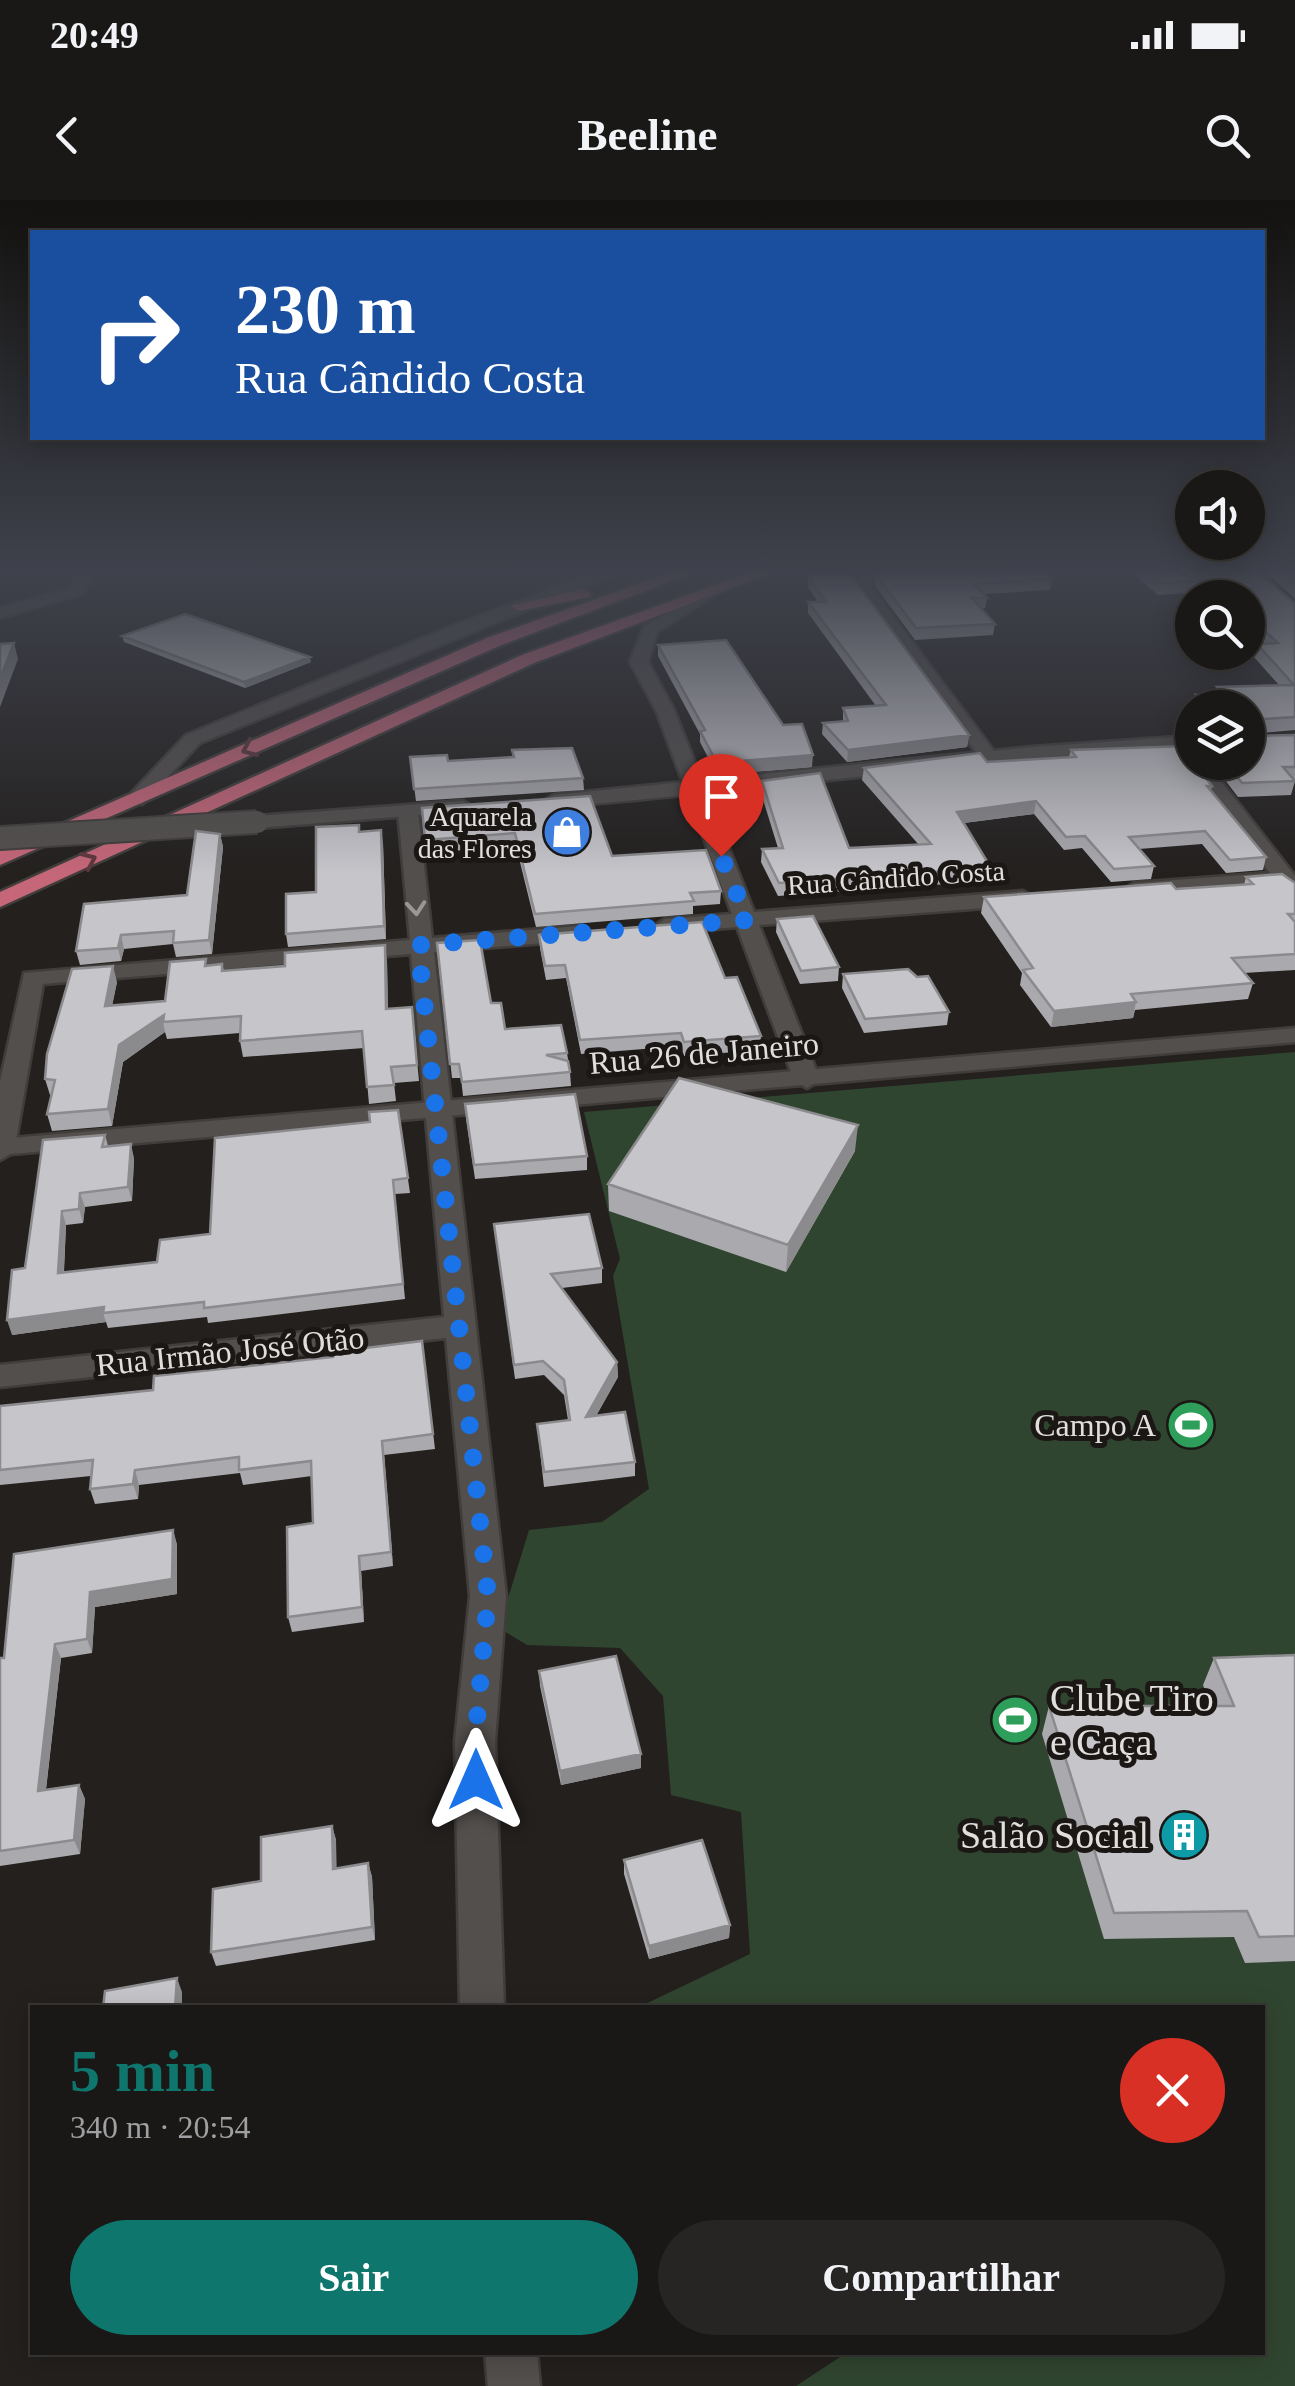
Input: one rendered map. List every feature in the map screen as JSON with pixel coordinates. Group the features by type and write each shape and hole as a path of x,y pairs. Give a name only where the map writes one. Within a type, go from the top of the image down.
{"highway":[{"path":"0,859 427,671"},
{"path":"0,900 502,671"}],"street":[{"path":"135,800 193,739 360,671"},
{"path":"644,671 665,710 807,1080"},
{"path":"926,671 987,754"},
{"path":"541,802 694,792 987,754 1175,751"},
{"path":"1212,780 1290,884"},
{"path":"0,838 484,806"},
{"path":"408,810 418,945 488,1596 475,1742 482,2005"},
{"path":"1106,892 1290,884"},
{"name":"Rua Cândido Costa","path":"632,929 1047,896"},
{"path":"0,1149 32,978 593,932"},
{"name":"Rua 26 de Janeiro","path":"0,1149 1295,1035"},
{"name":"Rua Irmão José Otão","path":"0,1376 459,1326"},
{"path":"511,2355 514,2386"}],"green space":[{"name":"Clube Tiro e Caça","path":"1295,1052 1295,2386 796,2386 843,2355 1265,2355 1265,2005 643,2005 750,1954 741,1812 671,1795 663,1696 620,1648 527,1645 499,1628 529,1530 602,1522 649,1489 613,1276 620,1259 584,1112"}],"building":[{"path":"215,671 273,671 244,682"},
{"path":"672,671 747,671 783,725 802,724 813,755 717,763 700,731 705,730"},
{"path":"860,671 922,671 969,735 848,750 823,723 848,721 843,708 886,705"},
{"path":"1281,671 1295,671 1295,717 1265,719 1265,690 1217,687 1294,685"},
{"path":"1295,735 1295,767 1283,767 1295,781 1240,780 1265,780 1265,736"},
{"path":"1175,746 1175,780 1207,780 1212,786 1207,786 1266,857 1230,860 1205,831 1129,837 1154,866 1114,869 1085,836 1066,837 1036,801 957,812 991,868 779,883 762,849 783,848 762,781 820,773 849,848 931,844 864,768 980,753 987,762 1076,757 1071,750"},
{"path":"572,748 583,778 414,789 410,757 447,755 448,761 514,757 512,750"},
{"path":"590,796 612,856 706,850 721,891 690,893 694,901 535,914 515,833 425,840 422,808"},
{"path":"359,825 359,832 381,830 384,926 286,934 286,894 316,892 316,827"},
{"path":"196,831 220,834 209,940 173,943 174,931 121,935 118,948 76,951 84,904 187,895"},
{"path":"1282,874 1295,883 1295,914 1288,914 1295,922 1295,954 1232,958 1253,983 1131,994 1136,1002 1054,1011 1023,970 1033,968 984,897 1171,883 1176,889 1253,884 1246,877"},
{"path":"813,916 839,967 801,971 777,919"},
{"path":"702,922 725,978 737,977 761,1036 684,1042 681,1033 580,1040 565,965 545,966 539,935"},
{"path":"480,940 491,1003 501,1003 505,1029 561,1025 567,1053 546,1055 568,1061 570,1072 462,1082 459,1064 450,1064 437,943"},
{"path":"385,945 386,1009 412,1007 417,1065 391,1067 394,1085 367,1087 362,1031 240,1041 241,1016 163,1022 164,1015 119,1045 108,1109 47,1114 55,1080 45,1079 47,1054 72,969 113,966 105,1006 165,1001 170,962 206,959 205,966 222,964 222,971 285,966 285,953"},
{"path":"908,969 917,977 928,976 949,1012 865,1019 843,974"},
{"path":"679,1078 858,1125 788,1245 608,1184"},
{"path":"575,1094 587,1156 474,1165 465,1104"},
{"path":"398,1110 408,1178 393,1180 403,1284 204,1308 204,1302 103,1313 104,1307 7,1320 12,1270 25,1268 43,1140 105,1135 102,1147 131,1144 128,1187 80,1193 79,1209 62,1211 58,1273 157,1262 160,1240 210,1234 215,1138 370,1122 369,1112"},
{"path":"589,1214 602,1268 551,1274 617,1362 586,1417 625,1412 635,1462 544,1472 537,1424 570,1420 564,1380 543,1361 514,1365 494,1224"},
{"path":"422,1341 433,1434 382,1441 391,1552 359,1556 362,1607 288,1617 287,1527 313,1523 311,1461 239,1470 239,1457 135,1470 133,1484 90,1489 93,1460 0,1470 0,1406 153,1390 154,1376 333,1357 333,1352"},
{"path":"173,1530 172,1579 90,1592 87,1639 55,1644 38,1791 79,1785 74,1840 0,1851 0,1658 4,1658 14,1554"},
{"name":"Salão Social","path":"1295,1655 1295,1936 1259,1937 1247,1911 1114,1913 1049,1706 1234,1706 1214,1658"},
{"path":"616,1656 641,1754 560,1771 539,1671"},
{"path":"332,1826 333,1869 368,1863 372,1927 211,1952 213,1889 261,1881 261,1837"},
{"path":"702,1840 730,1925 649,1946 624,1860"},
{"path":"177,1978 175,2005 103,2005 105,1991"}],"place":[{"name":"Aquarela das Flores","path":"567,832"},
{"name":"Campo A","path":"1191,1425"},
{"name":"Clube Tiro e Caça","path":"1015,1720"},
{"name":"Salão Social","path":"1184,1835"}],"route":[{"path":"476,1780 475,1742 488,1596 418,945 748,920 721,856"}]}
